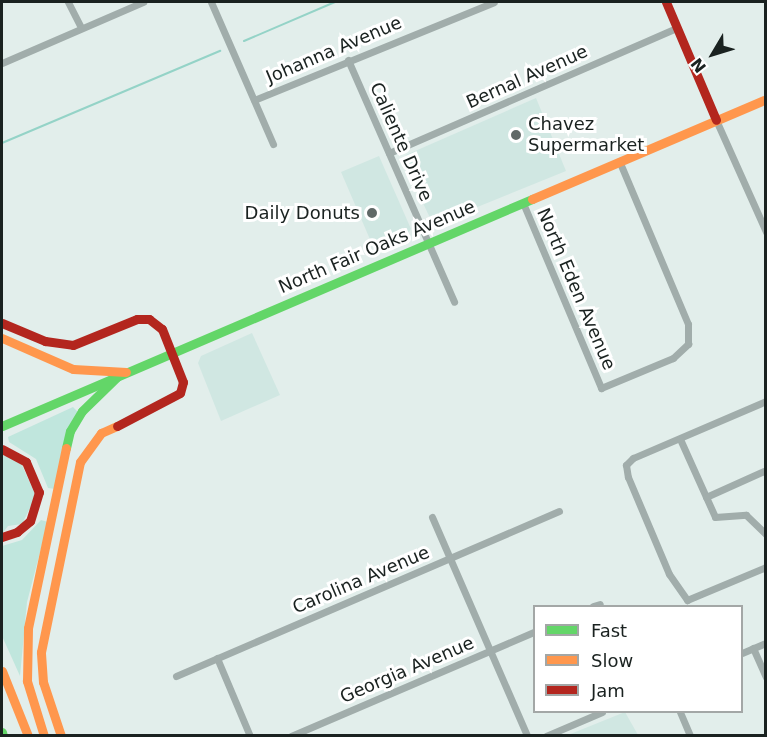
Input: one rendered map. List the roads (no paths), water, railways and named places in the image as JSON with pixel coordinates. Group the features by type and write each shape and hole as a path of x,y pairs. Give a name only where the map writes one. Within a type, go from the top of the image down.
{"main road":[{"path":"666,2 716,120"},
{"name":"North Fair Oaks Avenue","path":"2,426 765,99"},
{"path":"2,322 45,341 73,345 137,320 149,318 162,329 183,382 178,396 101,433 80,462 41,652 43,682 61,735"},
{"path":"2,338 73,369 123,373"},
{"path":"44,735 27,681 28,628 70,431 82,411 123,373"},
{"path":"2,448 26,462 39,492 30,521 17,532 2,537"},
{"path":"2,671 28,735"}],"street":[{"path":"68,2 81,27"},
{"path":"2,63 143,2"},
{"path":"211,2 273,144"},
{"name":"Johanna Avenue","path":"254,100 494,2"},
{"name":"Bernal Avenue","path":"389,153 677,28"},
{"name":"Caliente Drive","path":"348,60 454,302"},
{"path":"716,120 765,232"},
{"name":"North Eden Avenue","path":"523,203 601,388 678,355 688,344 688,324 619,162"},
{"path":"765,401 633,458 626,465 628,477 669,574 687,600 765,567"},
{"path":"680,439 715,517 720,520 738,514 753,521 765,534"},
{"path":"706,497 765,470"},
{"name":"Carolina Avenue","path":"176,676 559,511"},
{"path":"432,517 527,735"},
{"name":"Georgia Avenue","path":"291,735 533,632"},
{"path":"743,652 765,643"},
{"path":"753,648 765,677"},
{"path":"217,658 250,735"},
{"path":"546,735 597,713"},
{"path":"681,713 690,735"}],"waterway":[{"path":"244,41 335,2"},
{"path":"2,143 220,51"}],"place":[{"name":"Chavez Supermarket","path":"516,135"},
{"name":"Daily Donuts","path":"372,213"}]}
